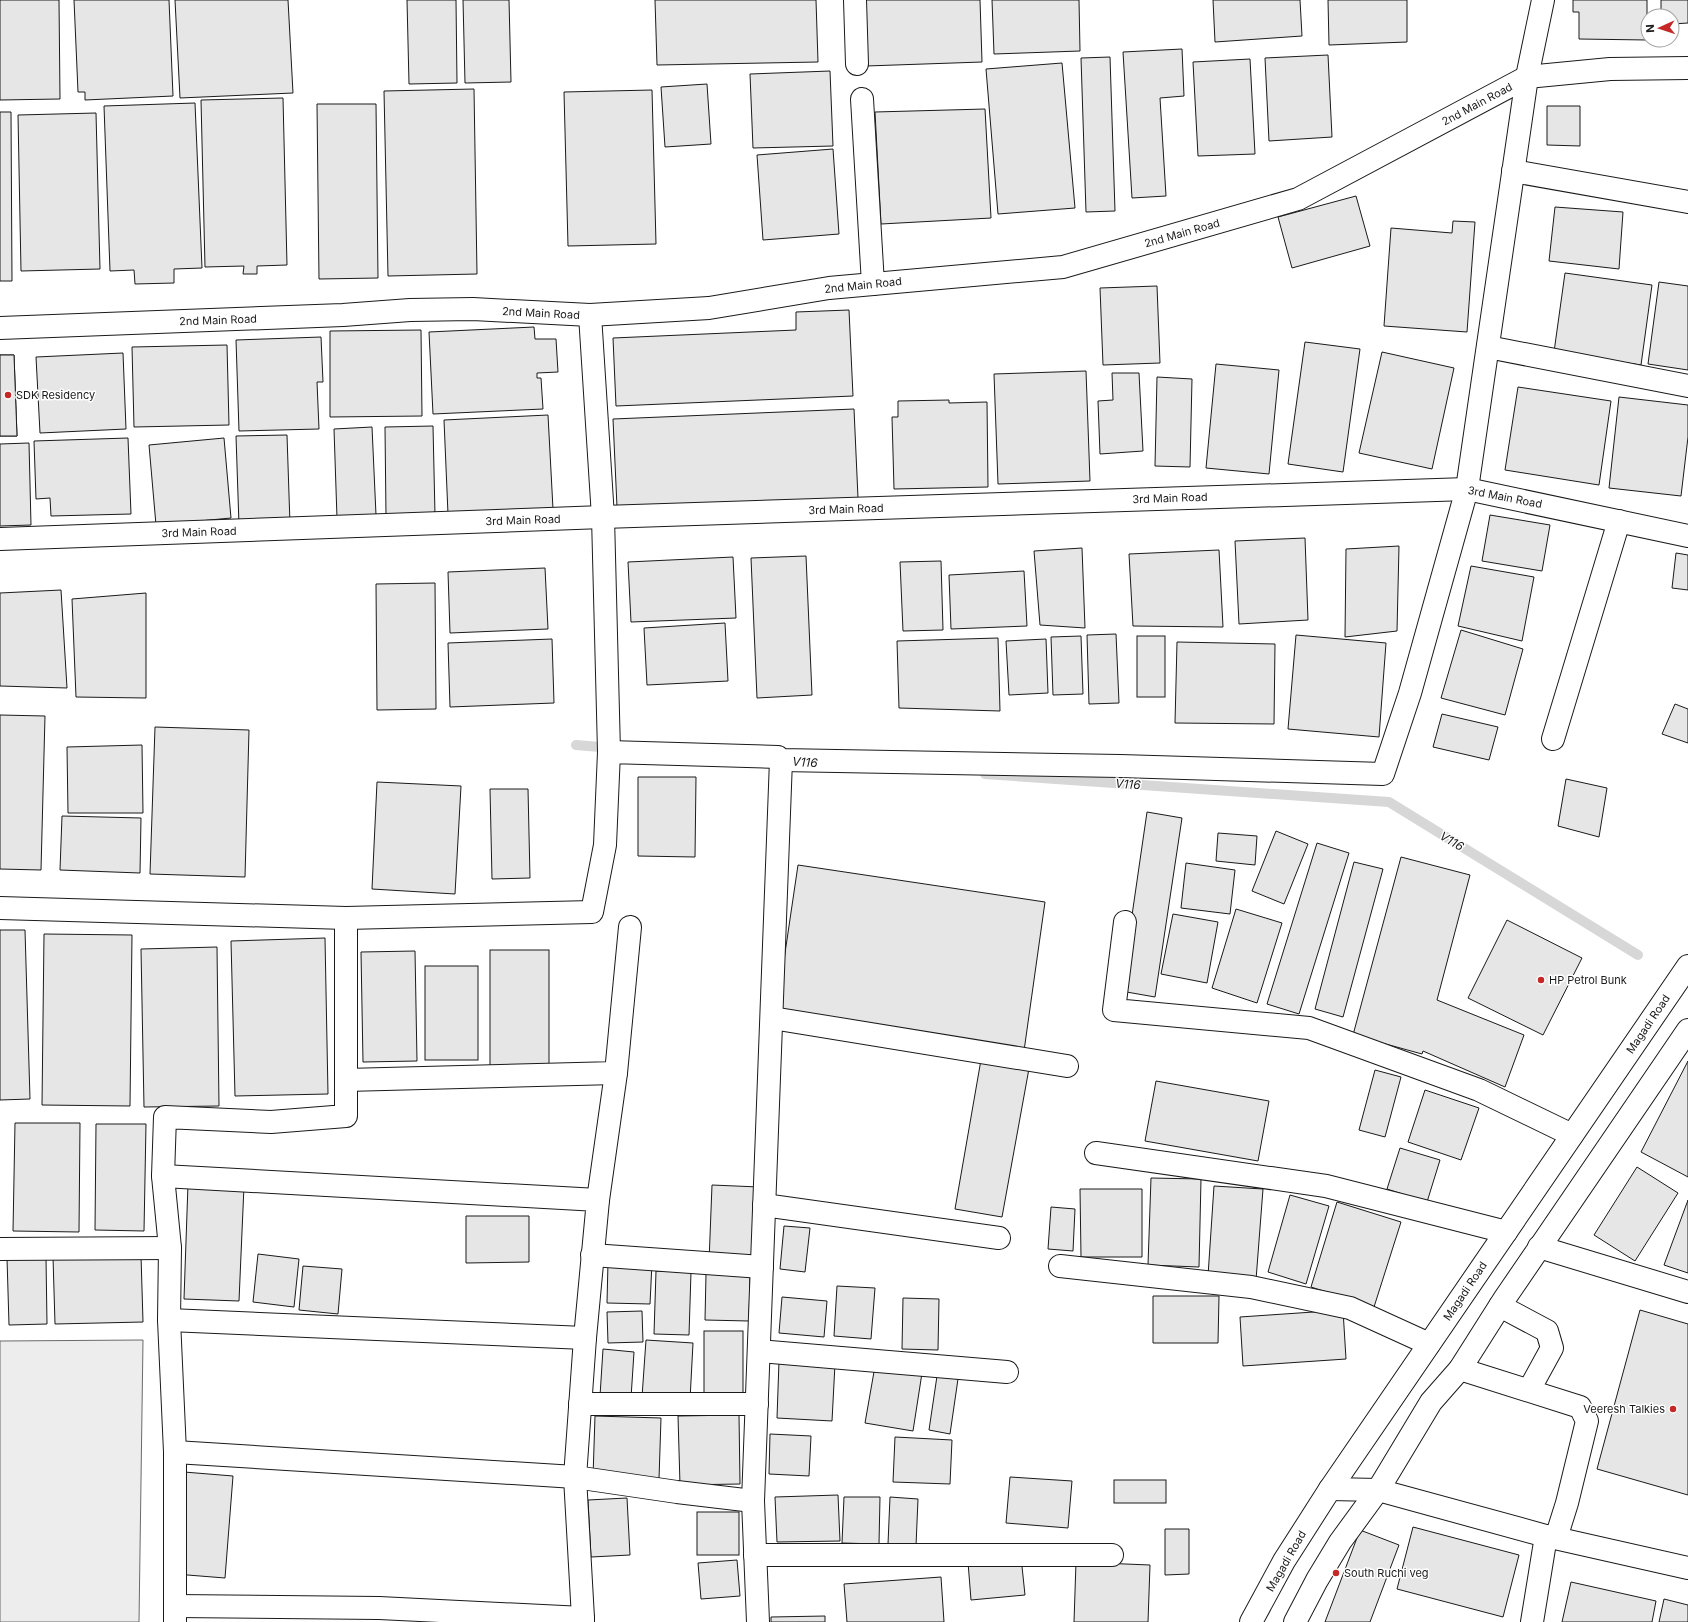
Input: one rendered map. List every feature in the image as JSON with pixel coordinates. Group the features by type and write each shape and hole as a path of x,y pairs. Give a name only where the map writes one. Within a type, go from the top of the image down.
{"street":[{"path":"855,0 858,64"},
{"path":"611,752 1383,774 1410,693 1467,489 1527,77 1543,0"},
{"name":"2nd Main Road","path":"0,328 343,315 410,310 473,309 590,315 709,308 829,288 1063,267 1298,199 1527,77 1610,69 1688,68"},
{"path":"862,99 874,284"},
{"path":"1513,171 1688,202"},
{"path":"0,908 346,918 592,912 605,845 611,752 603,517 590,315"},
{"path":"1488,347 1688,386"},
{"name":"3rd Main Road","path":"0,539 603,517 1467,489 1688,536"},
{"path":"1553,739 1619,521"},
{"path":"758,1622 753,1501 772,1018 780,758"},
{"path":"346,918 346,1116 271,1122 165,1117 163,1176 170,1248 169,1320 175,1452 175,1614 379,1608 583,1620 575,1476 592,1255 598,1200 616,1073 630,927"},
{"path":"1125,922 1114,1010 1310,1028 1480,1090 1572,1135"},
{"name":"Magadi Road","path":"1252,1622 1284,1561 1330,1489 1688,966"},
{"path":"772,1018 1067,1066"},
{"path":"1295,1622 1317,1580 1340,1542 1378,1490 1431,1402 1460,1369 1539,1247 1688,1030"},
{"path":"346,1080 616,1073"},
{"path":"1096,1153 1326,1186 1506,1232"},
{"path":"163,1176 598,1200"},
{"path":"764,1205 998,1238"},
{"path":"1539,1247 1688,1292"},
{"path":"0,1249 170,1248"},
{"path":"592,1255 762,1267"},
{"path":"1060,1266 1251,1287 1350,1308 1429,1344"},
{"path":"1500,1306 1547,1331 1552,1348 1529,1390"},
{"path":"169,1320 585,1338"},
{"path":"759,1351 1007,1372"},
{"path":"1460,1369 1580,1407 1587,1421 1567,1503 1551,1537 1532,1622"},
{"path":"580,1404 757,1404"},
{"path":"175,1452 575,1476 677,1492 753,1501"},
{"path":"1330,1489 1378,1490 1551,1537 1688,1568"},
{"path":"755,1555 1112,1555"}],"shaded area":[{"path":"143,1340 139,1622 0,1622 0,1341"}],"building":[{"path":"0,0 59,0 60,99 0,100"},
{"path":"74,0 169,0 173,96 85,100 85,92 78,92"},
{"path":"175,0 288,0 293,93 180,98"},
{"path":"407,0 456,0 457,83 409,84"},
{"path":"463,0 509,0 511,82 465,83"},
{"path":"655,0 816,0 818,62 657,65"},
{"path":"864,0 980,0 982,62 866,66"},
{"path":"992,0 1079,0 1080,51 994,54"},
{"path":"1213,0 1300,0 1302,36 1215,42"},
{"path":"1328,0 1407,0 1407,42 1329,45"},
{"path":"1573,0 1647,0 1647,8 1640,8 1640,40 1579,39 1579,12 1573,12"},
{"path":"1661,0 1688,0 1688,23 1680,24 1680,8 1661,8"},
{"path":"1182,49 1184,96 1160,98 1166,196 1132,198 1123,52"},
{"path":"1328,55 1332,137 1269,141 1265,58"},
{"path":"1110,57 1115,211 1086,212 1081,58"},
{"path":"1250,59 1255,154 1198,156 1193,62"},
{"path":"1062,63 1075,208 998,214 986,69"},
{"path":"830,71 833,146 753,148 750,74"},
{"path":"707,84 711,144 665,147 661,87"},
{"path":"474,89 477,274 388,276 384,91"},
{"path":"652,90 656,244 568,246 564,92"},
{"path":"283,98 287,265 257,266 257,274 243,274 244,266 205,267 201,100"},
{"path":"195,103 202,268 174,269 174,283 135,284 134,270 110,271 104,106"},
{"path":"317,104 376,104 378,278 319,279"},
{"path":"1547,106 1580,106 1580,146 1547,145"},
{"path":"985,109 991,218 881,224 875,112"},
{"path":"0,112 11,112 12,281 0,281"},
{"path":"96,113 100,269 21,271 18,115"},
{"path":"833,149 839,234 763,240 757,155"},
{"path":"1356,196 1370,246 1292,268 1278,217"},
{"path":"1555,207 1623,212 1619,269 1549,261"},
{"path":"1453,221 1475,222 1467,332 1384,326 1391,228 1452,233"},
{"path":"1565,273 1652,285 1641,365 1554,352"},
{"path":"1659,282 1688,286 1688,370 1648,364"},
{"path":"1157,286 1160,363 1103,365 1100,288"},
{"path":"849,310 853,396 616,406 613,338 796,330 796,312"},
{"path":"534,327 535,339 556,339 558,372 537,373 537,378 541,378 543,409 433,414 429,332"},
{"path":"421,330 422,416 330,417 330,331"},
{"path":"321,337 323,382 317,382 319,429 239,431 236,340"},
{"path":"1305,342 1360,349 1343,472 1288,464"},
{"path":"227,345 229,425 134,427 132,347"},
{"path":"1382,352 1454,368 1432,469 1359,453"},
{"path":"123,353 126,429 40,433 36,357"},
{"name":"SDK Residency","path":"0,355 14,355 17,436 0,436"},
{"name":"SDK Residency","path":"0,355 14,355 17,436 0,436"},
{"path":"1216,364 1279,370 1269,474 1206,468"},
{"path":"1086,371 1090,481 998,484 994,374"},
{"path":"1112,373 1139,373 1143,451 1100,454 1098,401 1113,400"},
{"path":"1157,377 1192,379 1190,467 1155,466"},
{"path":"1518,387 1611,401 1599,485 1505,470"},
{"path":"1619,397 1688,405 1688,437 1681,496 1609,488"},
{"path":"949,400 949,403 987,402 988,487 894,489 892,417 898,417 898,401"},
{"path":"854,409 858,498 617,507 613,419"},
{"path":"548,415 553,509 448,514 444,420"},
{"path":"433,426 435,515 386,516 385,427"},
{"path":"372,427 376,515 337,518 334,429"},
{"path":"287,435 290,524 239,525 236,436"},
{"path":"128,438 131,514 51,516 50,498 36,499 34,441"},
{"path":"224,438 231,518 156,525 149,445"},
{"path":"29,443 31,525 0,526 0,444"},
{"path":"1490,515 1550,525 1542,571 1482,561"},
{"path":"1305,538 1308,620 1239,624 1235,541"},
{"path":"1399,546 1397,631 1345,637 1346,549"},
{"path":"1082,548 1085,628 1040,625 1034,551"},
{"path":"1219,550 1223,627 1133,626 1129,554"},
{"path":"1676,553 1688,555 1688,590 1672,588"},
{"path":"806,556 812,695 757,698 751,558"},
{"path":"733,557 736,618 631,622 628,562"},
{"path":"941,561 943,630 903,631 900,562"},
{"path":"1471,566 1534,577 1522,641 1458,626"},
{"path":"545,568 548,629 450,633 448,572"},
{"path":"1024,571 1027,626 951,629 949,575"},
{"path":"435,583 436,709 377,710 376,584"},
{"path":"61,590 67,688 0,686 0,593"},
{"path":"146,593 146,698 76,697 72,599"},
{"path":"725,623 728,681 647,685 644,628"},
{"path":"1461,630 1523,649 1505,715 1441,698"},
{"path":"1116,634 1119,703 1089,704 1087,635"},
{"path":"1296,635 1386,643 1379,737 1288,729"},
{"path":"1081,636 1083,694 1053,695 1051,637"},
{"path":"1137,636 1165,636 1165,697 1137,697"},
{"path":"998,638 1000,711 899,708 897,641"},
{"path":"552,639 554,703 450,707 448,643"},
{"path":"1046,639 1048,693 1009,695 1006,641"},
{"path":"1177,642 1275,644 1274,724 1175,723"},
{"path":"1675,704 1688,709 1688,743 1662,734"},
{"path":"1442,714 1498,727 1489,760 1433,747"},
{"path":"0,715 45,716 41,870 0,869"},
{"path":"155,727 249,730 245,877 150,874"},
{"path":"142,745 143,813 68,813 67,747"},
{"path":"638,777 696,777 695,857 638,856"},
{"path":"1566,779 1607,788 1599,837 1558,826"},
{"path":"377,782 461,786 455,894 372,889"},
{"path":"490,789 528,789 530,878 492,879"},
{"path":"1147,812 1182,818 1155,997 1121,991"},
{"path":"62,816 141,818 140,873 60,870"},
{"path":"1276,831 1308,844 1284,904 1252,891"},
{"path":"1218,833 1257,836 1255,865 1216,861"},
{"path":"1317,843 1349,853 1299,1014 1267,1004"},
{"path":"1401,857 1470,875 1437,1000 1524,1035 1505,1087 1423,1051 1422,1054 1353,1035"},
{"path":"1354,862 1383,869 1343,1017 1315,1009"},
{"path":"1186,863 1235,870 1230,914 1181,908"},
{"path":"798,865 1045,902 1024,1051 776,1014"},
{"path":"1236,909 1282,923 1257,1003 1212,988"},
{"path":"1173,914 1218,922 1207,983 1161,974"},
{"path":"1507,920 1582,958 1543,1035 1468,998"},
{"path":"0,930 25,930 30,1099 0,1100"},
{"path":"44,934 132,935 130,1106 42,1105"},
{"path":"325,938 328,1094 235,1096 231,941"},
{"path":"217,947 219,1106 144,1107 141,949"},
{"path":"490,950 549,950 549,1068 490,1068"},
{"path":"415,951 417,1061 363,1062 361,952"},
{"path":"425,966 478,966 478,1060 425,1060"},
{"path":"982,1054 1030,1063 1002,1217 955,1209"},
{"path":"1688,1061 1688,1177 1641,1152"},
{"path":"1375,1070 1401,1077 1385,1137 1359,1130"},
{"path":"1156,1081 1269,1101 1258,1161 1145,1141"},
{"path":"1425,1090 1479,1108 1461,1160 1408,1142"},
{"path":"15,1123 80,1123 79,1232 13,1231"},
{"path":"96,1124 146,1124 144,1231 95,1230"},
{"path":"1400,1148 1440,1160 1427,1202 1387,1189"},
{"path":"1637,1167 1678,1193 1635,1261 1594,1235"},
{"path":"1151,1178 1201,1179 1199,1267 1148,1265"},
{"path":"188,1184 244,1186 239,1301 184,1299"},
{"path":"712,1185 759,1187 756,1263 709,1262"},
{"path":"1214,1186 1263,1189 1256,1280 1208,1276"},
{"path":"1080,1189 1142,1189 1142,1257 1081,1257"},
{"path":"1290,1195 1329,1206 1306,1284 1268,1272"},
{"path":"1688,1200 1688,1273 1664,1265"},
{"path":"1337,1202 1401,1222 1374,1307 1311,1287"},
{"path":"1051,1207 1075,1209 1073,1251 1048,1249"},
{"path":"466,1216 529,1216 529,1262 466,1263"},
{"path":"784,1226 810,1228 805,1272 780,1269"},
{"path":"258,1254 299,1259 294,1307 253,1302"},
{"path":"141,1255 143,1322 55,1324 53,1257"},
{"path":"46,1257 47,1324 9,1325 7,1258"},
{"path":"608,1262 652,1263 650,1304 607,1303"},
{"path":"303,1266 342,1269 338,1314 299,1310"},
{"path":"656,1271 691,1272 689,1335 654,1334"},
{"path":"706,1274 750,1275 749,1321 705,1320"},
{"path":"837,1286 875,1288 871,1339 834,1336"},
{"path":"1153,1296 1219,1296 1218,1343 1153,1343"},
{"path":"782,1297 827,1301 824,1337 779,1333"},
{"path":"903,1298 939,1299 938,1350 902,1349"},
{"path":"1343,1310 1346,1359 1243,1366 1240,1317"},
{"path":"1640,1310 1688,1324 1688,1495 1597,1469"},
{"path":"642,1311 643,1342 608,1343 607,1312"},
{"path":"704,1331 743,1331 743,1402 704,1402"},
{"path":"646,1340 693,1343 690,1400 642,1397"},
{"path":"603,1349 634,1352 631,1398 600,1396"},
{"path":"779,1361 835,1364 832,1421 777,1418"},
{"path":"875,1366 922,1373 913,1431 865,1423"},
{"path":"937,1376 958,1379 950,1434 929,1430"},
{"path":"739,1415 740,1484 680,1485 678,1416"},
{"path":"595,1416 661,1418 659,1479 593,1477"},
{"path":"770,1434 811,1436 809,1476 769,1474"},
{"path":"895,1437 952,1440 950,1484 893,1482"},
{"path":"184,1472 233,1476 225,1578 175,1574"},
{"path":"1010,1477 1072,1481 1068,1528 1006,1523"},
{"path":"1114,1480 1166,1480 1166,1503 1114,1503"},
{"path":"838,1495 840,1541 777,1542 775,1497"},
{"path":"844,1497 880,1497 879,1544 842,1543"},
{"path":"890,1497 918,1499 916,1546 888,1544"},
{"path":"627,1498 630,1555 591,1557 588,1500"},
{"path":"697,1512 739,1512 739,1555 697,1555"},
{"path":"1413,1527 1519,1555 1503,1617 1397,1589"},
{"path":"1165,1529 1189,1529 1189,1574 1165,1575"},
{"path":"1360,1530 1399,1545 1370,1622 1325,1622"},
{"path":"1021,1557 1025,1595 971,1600 968,1562"},
{"path":"737,1560 740,1596 701,1599 698,1563"},
{"path":"1076,1562 1150,1565 1148,1622 1074,1622"},
{"path":"941,1577 944,1622 847,1622 844,1584"},
{"path":"1571,1582 1656,1601 1652,1622 1562,1622"},
{"path":"1664,1599 1688,1605 1688,1622 1659,1622"},
{"path":"825,1616 825,1622 771,1622 771,1617"}],"waterway":[{"name":"V116","path":"576,745 612,748"},
{"name":"V116","path":"985,774 1389,802 1638,955"}],"place":[{"name":"SDK Residency","path":"8,395"},
{"name":"HP Petrol Bunk","path":"1541,980"},
{"name":"Veeresh Talkies","path":"1673,1409"},
{"name":"South Ruchi veg","path":"1336,1573"}]}
